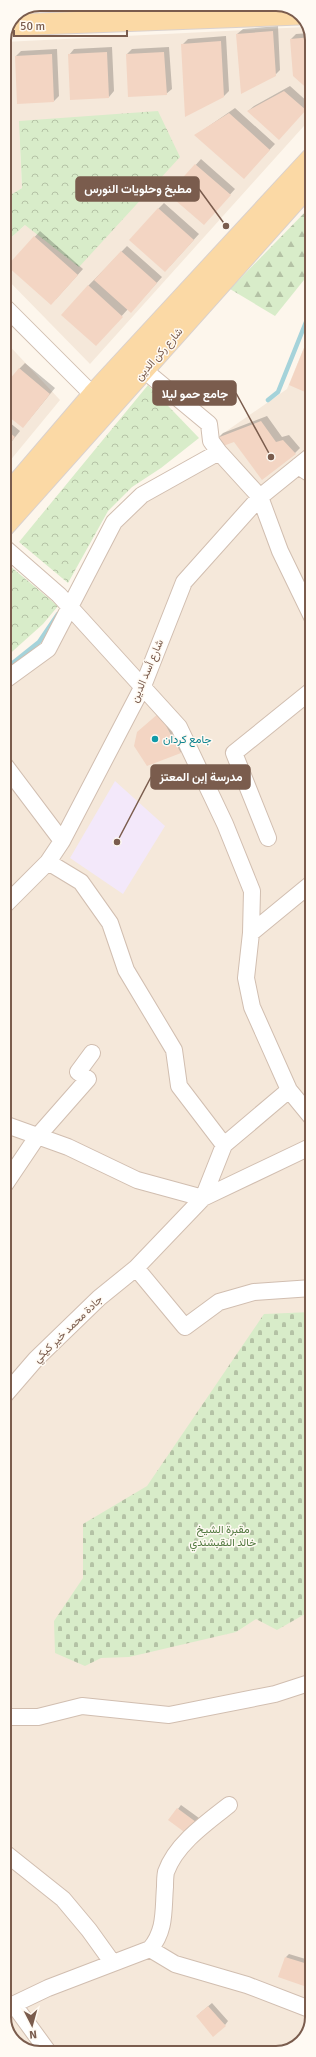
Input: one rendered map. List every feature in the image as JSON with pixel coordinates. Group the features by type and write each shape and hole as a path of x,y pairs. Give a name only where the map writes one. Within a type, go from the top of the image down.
{"main road":[{"path":"16,24 166,11 288,14"},
{"name":"شارع ركن الدين","path":"11,491 93,395 305,166"},
{"name":"شارع ركن الدين","path":"11,518 305,191"}],"street":[{"path":"11,313 93,395"},
{"path":"144,370 209,424 215,447 260,497 280,551 305,603"},
{"path":"11,676 48,649 114,522 142,496 215,447"},
{"name":"شارع أسد الدين","path":"11,899 48,862 62,841 143,686 184,582 260,497 305,460"},
{"path":"298,466 305,470"},
{"path":"11,553 59,595 179,726 225,824 252,891 251,933 246,978 252,1007 289,1090 305,1109"},
{"path":"268,838 234,753 305,696"},
{"path":"11,773 62,841"},
{"path":"48,862 81,882 110,923 126,970 174,1050 179,1086 224,1145"},
{"path":"251,933 305,889"},
{"path":"11,1176 37,1137 88,1079 78,1072 92,1053"},
{"path":"203,1198 224,1145 289,1090"},
{"path":"11,1127 68,1147 137,1180 203,1198 305,1149"},
{"name":"جادة محمد خير كيكي","path":"11,1388 36,1359 99,1298 136,1268 203,1198"},
{"path":"136,1268 184,1327 220,1302 254,1292 305,1288"},
{"path":"11,1717 38,1717 82,1706 169,1715 275,1694 305,1684"},
{"path":"11,2006 112,1962 150,1949 159,1939 163,1922 166,1873 177,1853 204,1825 229,1805"},
{"path":"11,1858 63,1899 89,1930 112,1962"},
{"path":"150,1949 175,1964 247,1985 305,2007"},
{"path":"11,2009 43,2046"}],"shaded area":[{"path":"302,27 305,37 305,125 90,364 11,283 11,238 25,225 19,121 22,188 11,195 11,42"},
{"path":"305,345 305,2020 298,2036 290,2042 279,2046 38,2046 24,2041 14,2030 11,2020 11,685 57,649 118,523 146,498 225,453 215,439 287,389"},
{"path":"11,348 60,400 11,460"},
{"path":"115,781 165,826 123,894 70,858"}],"green space":[{"path":"158,111 180,157 79,267 25,225 11,238 11,195 22,188 19,121"},
{"path":"305,212 305,279 275,316 230,289"},
{"path":"148,385 199,438 161,468 132,487 108,511 68,583 19,542"},
{"path":"11,567 58,606 43,624 11,653"},
{"name":"مقبرة الشيخ خالد النقبشندي","path":"305,1312 305,1614 277,1630 256,1619 236,1632 129,1657 101,1658 85,1666 55,1653 54,1621 83,1578 83,1524 147,1486 264,1314"}],"building":[{"path":"273,31 276,76 241,94 236,34"},
{"path":"305,38 305,87 293,76 290,39"},
{"path":"221,41 224,97 185,117 181,44"},
{"path":"107,52 109,98 70,100 68,54"},
{"path":"164,52 167,95 128,97 126,54"},
{"path":"52,54 54,102 17,104 15,56"},
{"path":"284,91 305,109 305,111 279,140 247,111"},
{"path":"229,113 270,150 244,179 194,135"},
{"path":"195,164 231,195 204,225 168,194"},
{"path":"158,208 194,240 165,272 129,240"},
{"path":"34,236 78,275 51,305 11,270 11,262"},
{"path":"121,251 157,283 131,313 94,280"},
{"path":"88,285 123,317 96,346 61,315"},
{"path":"305,345 305,392 289,385"},
{"path":"19,368 50,394 23,428 11,419 11,378"},
{"path":"261,421 276,442 283,440 296,454 262,480 234,442 223,446 217,438"},
{"path":"11,434 15,437 11,442"},
{"name":"جامع كردان","path":"159,713 181,753 147,766 134,746 137,732"},
{"path":"177,1808 196,1822 187,1834 168,1820"},
{"path":"285,1957 305,1963 304,1986 278,1977"},
{"path":"208,2006 226,2026 213,2037 196,2016"}],"waterway":[{"path":"268,400 278,392 305,324"},
{"path":"11,664 39,642 58,614"}],"place":[{"name":"مطبخ وحلويات النورس","path":"226,226"},
{"name":"جامع حمو ليلا","path":"271,457"},
{"name":"جامع كردان","path":"155,739"},
{"name":"مدرسة إبن المعتز","path":"117,842"}]}
